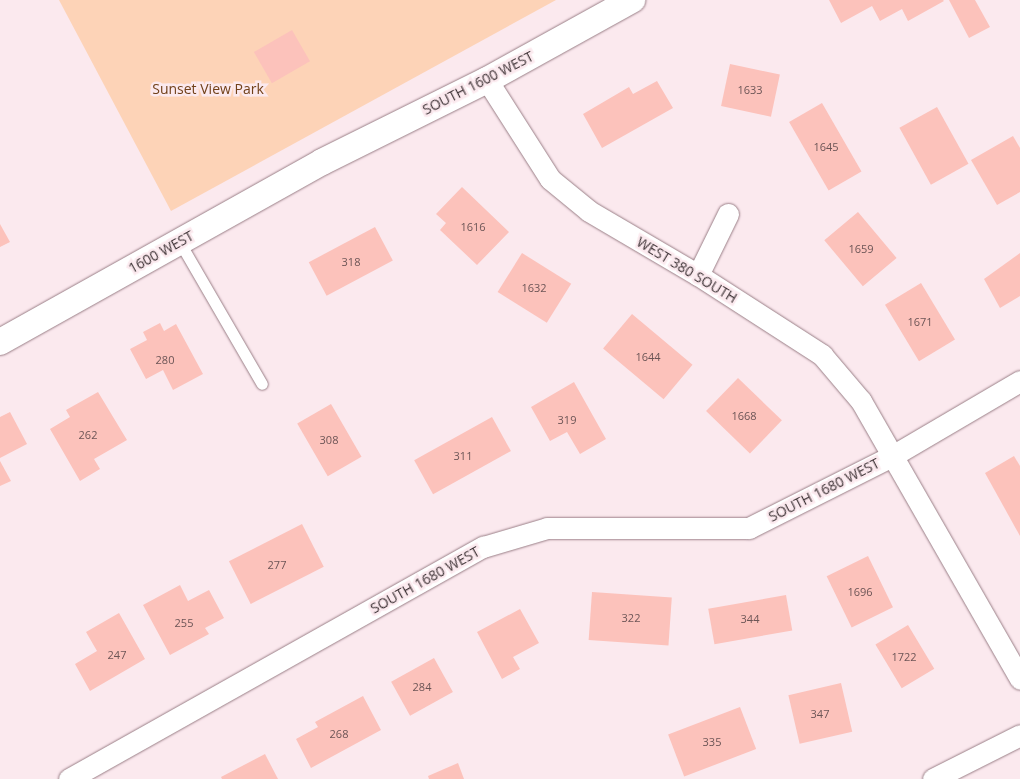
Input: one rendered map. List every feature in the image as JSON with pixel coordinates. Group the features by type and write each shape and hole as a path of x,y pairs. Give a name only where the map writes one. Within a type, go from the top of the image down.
{"street":[{"name":"SOUTH 1600 WEST","path":"322,162 487,80 632,0"},
{"name":"WEST 380 SOUTH","path":"487,80 550,179 589,212 698,275 822,355 861,401 894,455"},
{"name":"1600 WEST","path":"0,342 322,162"},
{"path":"698,275 728,214"},
{"name":"SOUTH 1680 WEST","path":"69,779 483,547 547,528 749,528 894,455 1020,381"},
{"name":"SOUTH 1680 WEST","path":"894,455 1020,679"},
{"path":"933,779 1020,735"}],"lane":[{"path":"180,241 262,384"}],"green space":[{"name":"Sunset View Park","path":"59,0 556,0 171,211"}],"building":[{"path":"829,0 944,1 908,21 902,9 880,21 872,6 841,23"},
{"path":"949,0 975,0 990,27 969,38"},
{"path":"292,30 310,61 272,83 254,52"},
{"path":"730,64 780,75 771,117 721,106"},
{"path":"657,81 673,108 602,148 583,114 629,87 633,94"},
{"path":"822,103 862,171 829,190 789,122"},
{"path":"937,107 969,164 931,185 899,128"},
{"path":"1013,136 1020,148 1020,192 997,205 971,160"},
{"path":"462,187 509,232 477,265 440,230 446,223 436,214"},
{"path":"858,212 897,258 863,286 824,240"},
{"path":"0,224 10,242 0,247"},
{"path":"375,227 393,261 327,296 309,262"},
{"path":"522,253 571,284 547,323 498,292"},
{"path":"1020,253 1020,296 1000,308 984,279"},
{"path":"921,283 955,340 919,361 885,305"},
{"path":"632,314 693,365 664,399 603,348"},
{"path":"160,323 164,331 176,324 203,374 173,390 163,370 146,379 130,349 147,340 143,332"},
{"path":"738,378 782,420 750,453 706,411"},
{"path":"574,382 606,439 580,454 567,432 550,441 531,407"},
{"path":"98,392 127,440 94,459 100,469 80,481 50,429 70,417 66,410"},
{"path":"331,404 362,457 328,476 297,424"},
{"path":"10,412 27,444 0,458 0,417"},
{"path":"492,417 511,451 433,494 414,460"},
{"path":"1014,456 1020,466 1020,536 985,473"},
{"path":"0,461 11,481 0,486"},
{"path":"302,524 324,567 251,604 229,561"},
{"path":"868,556 893,607 852,627 827,576"},
{"path":"180,585 188,601 209,590 224,618 205,628 209,634 170,655 143,605"},
{"path":"592,592 672,598 668,645 589,640"},
{"path":"786,595 792,630 714,644 708,609"},
{"path":"520,609 539,643 513,657 520,669 502,679 477,632"},
{"path":"119,613 145,659 90,691 75,664 97,651 86,632"},
{"path":"908,625 934,669 902,688 875,645"},
{"path":"434,658 453,692 410,716 391,682"},
{"path":"841,683 852,732 800,744 788,695"},
{"path":"363,696 381,730 311,768 296,739 318,727 315,722"},
{"path":"740,707 756,749 684,777 668,735"},
{"path":"265,754 278,779 222,779 221,777"},
{"path":"458,763 464,779 429,779 428,776"}]}
